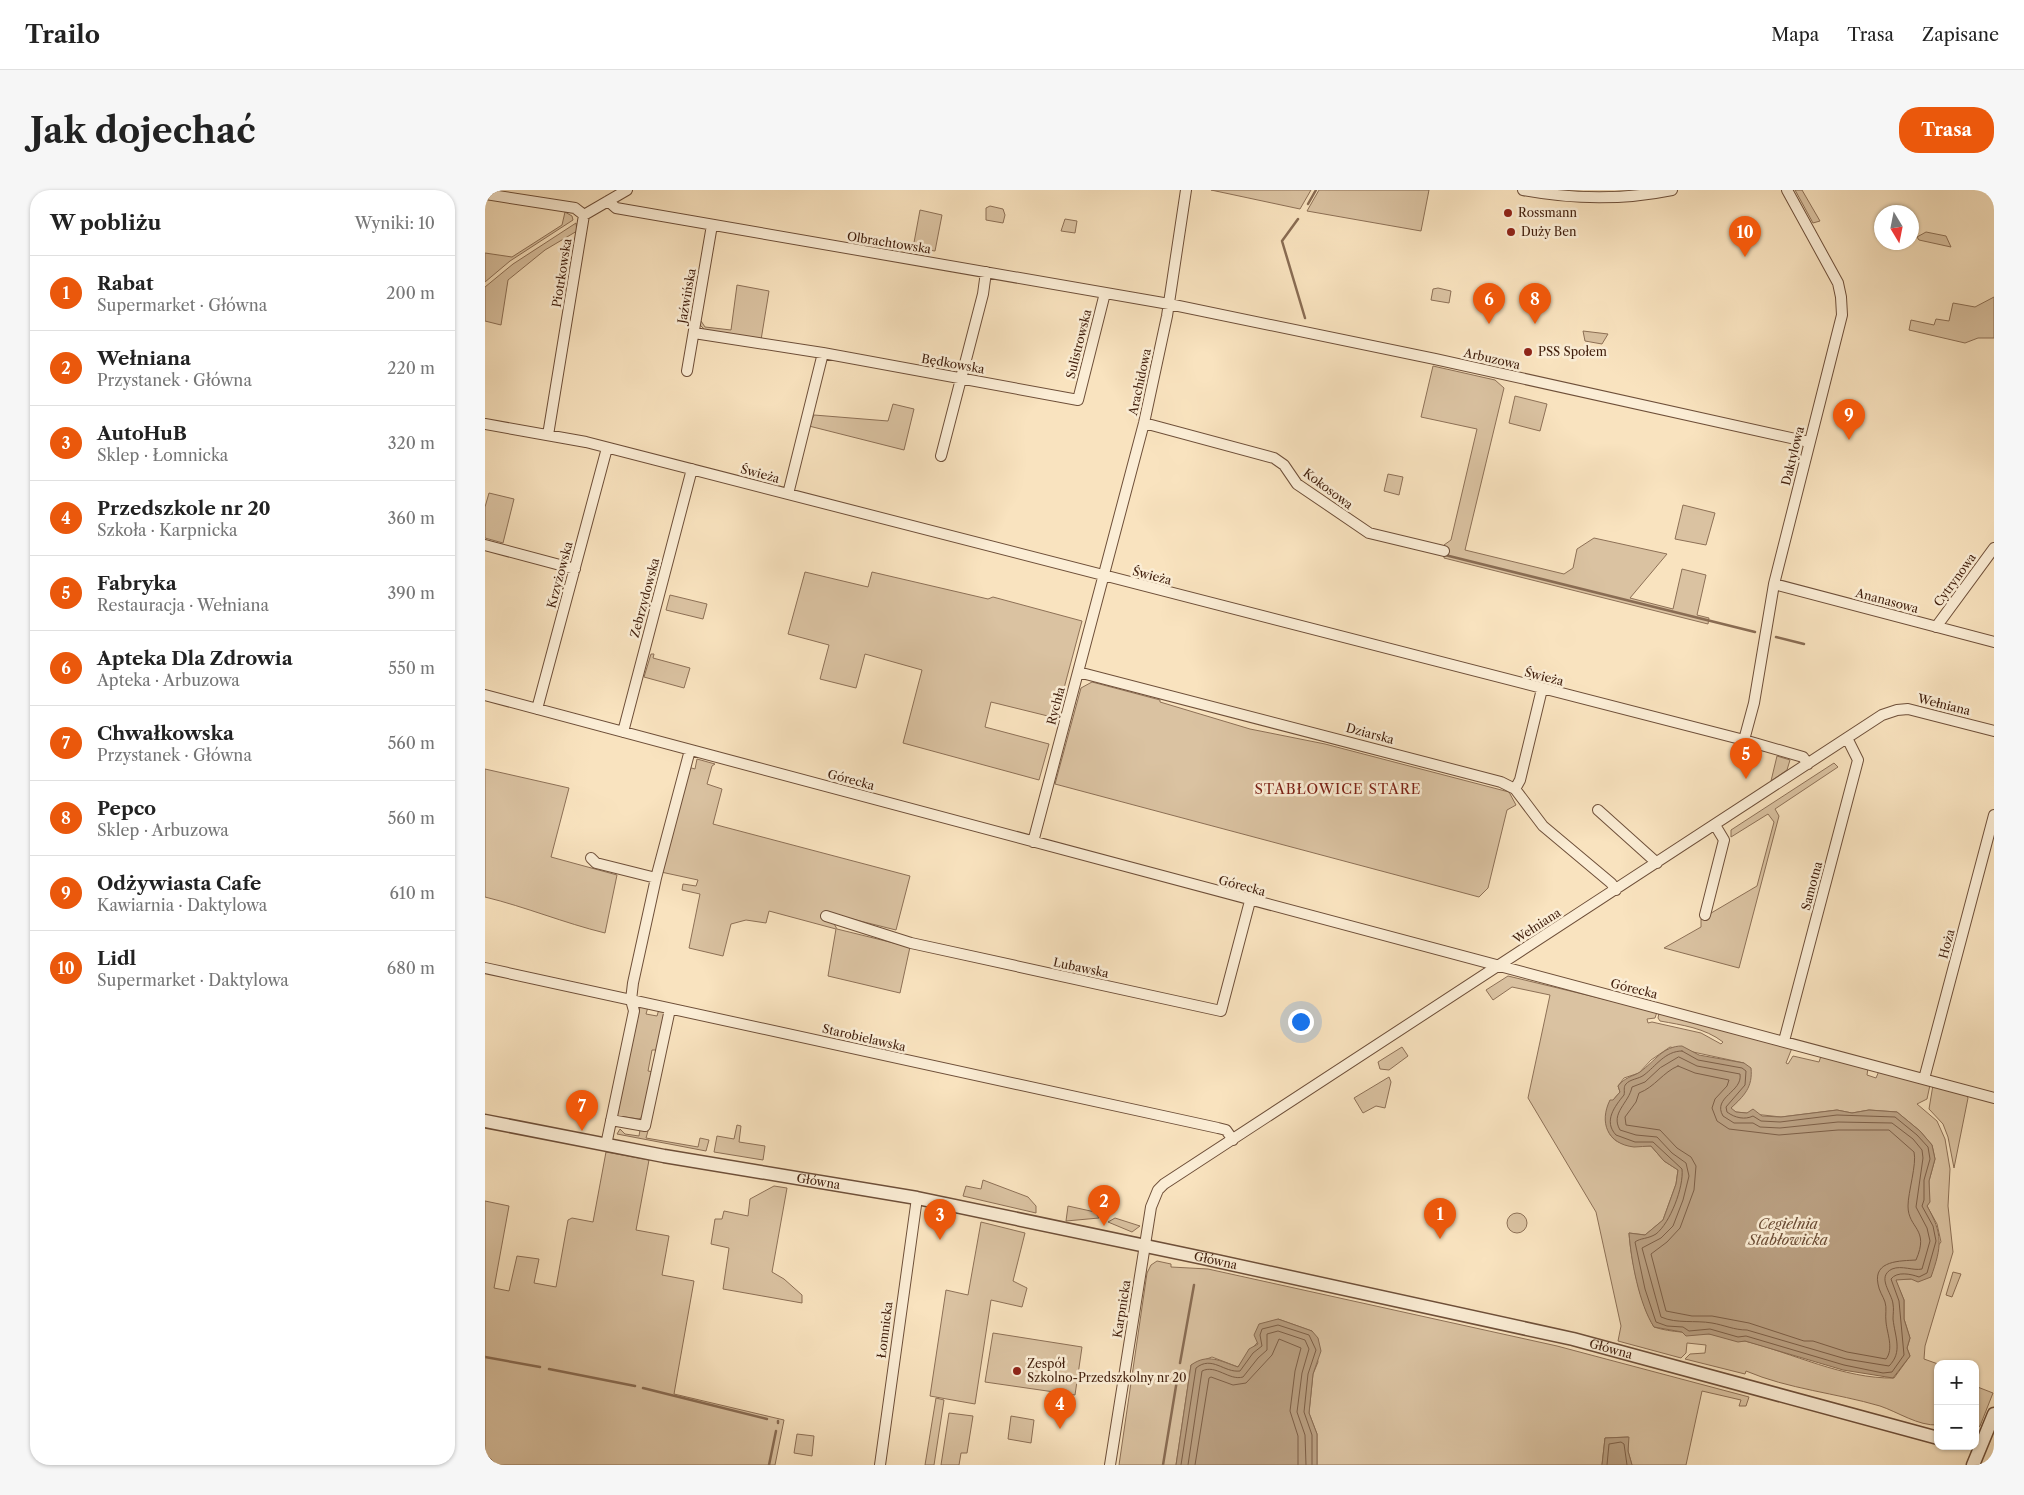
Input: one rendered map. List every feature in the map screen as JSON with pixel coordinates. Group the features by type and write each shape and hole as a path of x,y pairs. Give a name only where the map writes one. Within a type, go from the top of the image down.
{"street":[{"path":"485,194 575,208 584,215 627,190"},
{"name":"Arachidowa","path":"1104,576 1144,423 1169,304 1186,190"},
{"path":"1523,190 1557,195 1607,197 1671,190"},
{"name":"Daktylowa","path":"1745,740 1754,703 1774,584 1842,315 1841,297 1827,260 1787,190"},
{"name":"Olbrachtowska","path":"608,201 616,208 1169,304"},
{"name":"Piotrkowska","path":"548,435 584,215"},
{"name":"Jaźwińska","path":"687,370 712,225"},
{"path":"941,456 983,294 986,272"},
{"name":"Sulistrowska","path":"1079,400 1105,293"},
{"name":"Arbuzowa","path":"1169,304 1435,359 1809,442"},
{"name":"Będkowska","path":"694,333 823,353 1079,400"},
{"path":"788,494 823,353"},
{"name":"Kokosowa","path":"1144,423 1274,458 1284,465 1304,489 1369,533 1444,551"},
{"name":"Świeża","path":"485,424 548,435 692,469 1542,690 1745,740 1803,757 1808,764"},
{"name":"Krzyżowska","path":"537,709 607,448"},
{"name":"Zebrzydowska","path":"623,732 692,469"},
{"path":"485,545 575,569"},
{"name":"Cytrynowa","path":"1936,627 1992,554"},
{"name":"Rychła","path":"1033,842 1104,576"},
{"name":"Ananasowa","path":"1774,584 1994,642"},
{"name":"Dziarska","path":"1078,672 1449,767 1501,782 1515,789"},
{"path":"1542,690 1520,780 1515,789 1543,826 1611,883 1616,890"},
{"name":"Górecka","path":"485,696 1994,1098"},
{"name":"Wełniana","path":"1145,1246 1151,1206 1158,1190 1882,715 1908,709 1994,731"},
{"name":"Samotna","path":"1784,1042 1858,760 1847,738"},
{"path":"606,1145 635,1011 631,1000 656,878 690,750"},
{"path":"1598,810 1657,863"},
{"name":"Hoża","path":"1924,1079 1994,815"},
{"path":"1705,915 1724,840 1715,825"},
{"path":"591,858 596,863 656,878"},
{"name":"Lubawska","path":"826,916 911,943 1221,1011 1250,901"},
{"name":"Starobielawska","path":"485,968 1218,1128 1225,1130 1233,1140"},
{"path":"611,1120 645,1126 670,1009"},
{"name":"Główna","path":"485,1121 606,1145 917,1198 1145,1246 1573,1340 1934,1437"},
{"name":"Łomnicka","path":"880,1465 917,1198"},
{"name":"Karpnicka","path":"1110,1465 1145,1246"},
{"path":"1973,1465 1984,1443 1994,1414"}],"shaded area":[{"path":"1211,190 1311,190 1300,209"},
{"path":"1319,190 1429,190 1421,231 1307,211"},
{"path":"1795,190 1802,190 1820,221 1813,223"},
{"path":"990,206 1003,209 1005,215 1003,223 986,220 986,208"},
{"path":"920,210 942,215 935,251 913,248"},
{"path":"565,212 572,216 573,220 510,261 485,282 485,253 512,257 562,225"},
{"path":"1065,219 1077,221 1075,233 1061,231"},
{"path":"576,223 577,231 545,250 508,280 501,325 485,321 485,287 513,264"},
{"path":"1926,232 1946,236 1951,247 1919,240 1919,236"},
{"path":"737,285 769,291 761,340 706,331 700,325 701,321 705,327 731,330"},
{"path":"1438,288 1451,291 1449,303 1431,300 1433,289"},
{"path":"1994,297 1994,338 1978,338 1965,343 1909,330 1911,320 1934,325 1936,319 1949,321 1953,303 1975,307"},
{"path":"1583,331 1608,334 1602,344 1585,341"},
{"path":"1433,366 1495,380 1504,388 1465,550 1564,574 1573,568 1577,549 1594,538 1667,554 1630,598 1673,609 1682,569 1706,575 1697,615 1709,618 1708,624 1444,558 1444,545 1451,540 1477,429 1421,417"},
{"path":"1515,396 1547,404 1540,431 1509,423"},
{"path":"893,404 914,409 904,450 809,426 814,415 888,421"},
{"path":"1388,474 1403,477 1399,495 1384,491"},
{"path":"489,493 514,499 503,543 485,538 485,507"},
{"path":"1683,505 1715,513 1706,545 1675,539"},
{"path":"805,572 868,587 872,572 988,599 993,597 1082,621 1056,718 991,702 985,727 1049,744 1039,780 903,743 922,670 865,654 856,688 820,679 829,645 788,634"},
{"path":"670,595 707,604 703,619 666,610"},
{"path":"651,654 654,654 653,658 690,668 684,688 644,677"},
{"path":"1092,682 1160,700 1160,702 1250,729 1325,744 1509,792 1516,805 1507,810 1488,888 1479,897 1055,784 1081,688"},
{"path":"1777,756 1790,760 1787,770 1771,781"},
{"path":"697,759 715,764 712,766 707,784 722,789 713,824 910,876 896,930 828,913 837,929 910,947 900,993 828,976 836,929 769,911 766,923 746,920 731,924 723,956 689,948 700,894 682,890 683,884 696,886 698,880 661,872 688,767 695,769"},
{"path":"1834,763 1838,767 1775,809 1779,816 1739,968 1664,948 1701,927 1701,919 1757,886 1774,822 1768,814 1731,837 1731,830"},
{"path":"485,769 569,788 551,857 617,875 605,933 485,897"},
{"path":"1508,976 1657,1012 1655,1018 1647,1019 1648,1023 1652,1022 1701,1033 1721,1044 1723,1042 1709,1033 1660,1021 1658,1018 1659,1013 1792,1048 1786,1063 1788,1064 1793,1056 1819,1062 1821,1056 1868,1068 1867,1075 1876,1078 1879,1071 1930,1085 1927,1099 1917,1104 1937,1121 1945,1139 1950,1169 1948,1206 1953,1252 1925,1346 1924,1359 1934,1363 1934,1425 1916,1421 1880,1406 1795,1387 1746,1371 1745,1374 1685,1359 1690,1354 1705,1353 1706,1345 1687,1343 1686,1353 1681,1358 1618,1341 1621,1326 1596,1212 1528,1098 1550,995 1512,987 1493,1000 1486,990","holes":["1670,1047 1744,1063 1740,1099 1730,1109 1736,1112 1781,1117 1837,1110 1852,1113 1869,1110 1897,1112 1920,1131 1932,1145 1935,1159 1929,1181 1929,1202 1927,1206 1937,1224 1941,1242 1911,1279 1895,1279 1904,1300 1904,1319 1910,1338 1907,1348 1910,1356 1894,1378 1875,1377 1837,1370 1745,1341 1654,1327 1644,1306 1637,1282 1629,1233 1645,1235 1663,1220 1676,1184 1678,1170 1664,1161 1651,1146 1623,1144 1612,1138 1607,1124 1609,1106 1620,1092 1618,1086 1624,1078 1639,1073 1651,1060"]},
{"path":"640,1007 648,1007 646,1014 657,1016 659,1009 664,1011 666,1015 657,1050 652,1050 648,1071 654,1072 644,1116 639,1119 618,1116 617,1113"},
{"path":"1402,1047 1408,1056 1389,1070 1380,1069 1378,1062"},
{"path":"1389,1077 1391,1082 1385,1108 1376,1106 1363,1113 1354,1098"},
{"path":"1933,1085 1966,1094 1968,1098 1954,1168 1948,1137 1943,1124 1929,1109"},
{"path":"737,1125 741,1126 739,1142 765,1146 763,1160 714,1152 717,1136 734,1139"},
{"path":"620,1129 625,1134 639,1136 640,1130 648,1131 646,1138 698,1147 700,1138 709,1140 706,1151 617,1134"},
{"path":"606,1152 649,1160 636,1230 669,1236 662,1275 694,1281 674,1394 784,1420 775,1465 497,1465 485,1453 485,1201 509,1206 494,1288 509,1291 517,1256 539,1259 534,1283 556,1287 568,1220 572,1218 593,1222"},
{"path":"983,1180 1028,1197 1036,1206 1036,1213 963,1196 966,1186 981,1189"},
{"path":"774,1186 787,1188 772,1272 784,1279 802,1295 802,1303 723,1289 729,1248 711,1244 715,1219 722,1219 724,1211 748,1216 750,1199"},
{"path":"1068,1206 1095,1212 1099,1218 1066,1221"},
{"path":"1517,1213 1524,1216 1527,1223 1524,1230 1517,1233 1510,1230 1507,1223 1510,1216"},
{"path":"1115,1218 1140,1226 1132,1232 1108,1222"},
{"path":"981,1222 1025,1233 1013,1281 1027,1288 1022,1307 991,1300 975,1404 930,1396 946,1290 968,1295"},
{"path":"1157,1261 1171,1264 1171,1267 1208,1269 1557,1346 1749,1397 1746,1406 1739,1406 1741,1400 1702,1391 1686,1465 1632,1465 1628,1451 1628,1437 1605,1438 1602,1465 1317,1465 1317,1434 1309,1413 1313,1374 1318,1362 1312,1331 1278,1319 1238,1367 1212,1357 1191,1365 1176,1465 1119,1465 1147,1273 1151,1265"},
{"path":"1953,1272 1961,1274 1952,1297 1946,1295"},
{"path":"993,1333 1082,1347 1075,1395 985,1382"},
{"path":"1979,1388 1993,1393 1979,1427"},
{"path":"936,1398 944,1400 934,1465 925,1465"},
{"path":"949,1413 973,1416 967,1453 961,1453 959,1465 941,1465"},
{"path":"1011,1416 1034,1420 1031,1443 1008,1439"},
{"path":"797,1434 814,1436 812,1456 794,1453"}],"water":[{"name":"Cegielnia Stabłowicka","path":"1682,1046 1699,1055 1744,1063 1751,1068 1751,1081 1747,1091 1731,1108 1736,1112 1747,1113 1753,1109 1762,1116 1781,1117 1837,1110 1852,1113 1869,1110 1897,1112 1920,1131 1932,1145 1935,1159 1929,1181 1930,1202 1927,1206 1936,1225 1939,1248 1931,1277 1918,1282 1911,1279 1896,1280 1904,1300 1904,1319 1910,1338 1907,1348 1910,1356 1893,1378 1843,1370 1745,1341 1738,1342 1709,1334 1686,1336 1682,1332 1654,1327 1640,1294 1629,1233 1645,1235 1663,1220 1676,1184 1678,1170 1664,1161 1651,1146 1634,1147 1617,1141 1608,1131 1605,1116 1610,1100 1613,1100 1620,1092 1618,1086 1621,1083 1640,1072 1664,1051"},
{"path":"1278,1319 1312,1331 1318,1338 1321,1351 1313,1374 1309,1413 1317,1434 1317,1465 1176,1465 1191,1365 1203,1359 1214,1359 1238,1367 1249,1349 1258,1344 1254,1335 1259,1324"},
{"path":"1629,1437 1628,1451 1632,1465 1602,1465 1605,1438"}],"waterway":[{"path":"1308,204 1316,190"},
{"path":"1298,219 1282,241 1305,318"},
{"path":"1445,555 1755,632"},
{"path":"1776,637 1804,644"},
{"path":"1180,1363 1194,1285"},
{"path":"485,1357 540,1367"},
{"path":"549,1369 635,1386"},
{"path":"1163,1465 1178,1374"},
{"path":"643,1388 767,1419"},
{"path":"769,1465 776,1431"}],"place":[{"name":"Rossmann","path":"1508,213"},
{"name":"Duży Ben","path":"1511,232"},
{"name":"Lidl","path":"1745,257"},
{"name":"Apteka Dla Zdrowia","path":"1489,324"},
{"name":"Pepco","path":"1535,324"},
{"name":"PSS Społem","path":"1528,352"},
{"name":"Odżywiasta Cafe","path":"1849,440"},
{"name":"Fabryka","path":"1746,779"},
{"name":"Chwałkowska","path":"582,1131"},
{"name":"Wełniana","path":"1104,1226"},
{"name":"Rabat","path":"1440,1239"},
{"name":"AutoHuB","path":"940,1240"},
{"name":"Zespół Szkolno-Przedszkolny nr 20","path":"1017,1371"},
{"name":"Przedszkole nr 20","path":"1060,1429"}],"district":[{"name":"STABŁOWICE STARE","path":"1338,789"}]}
